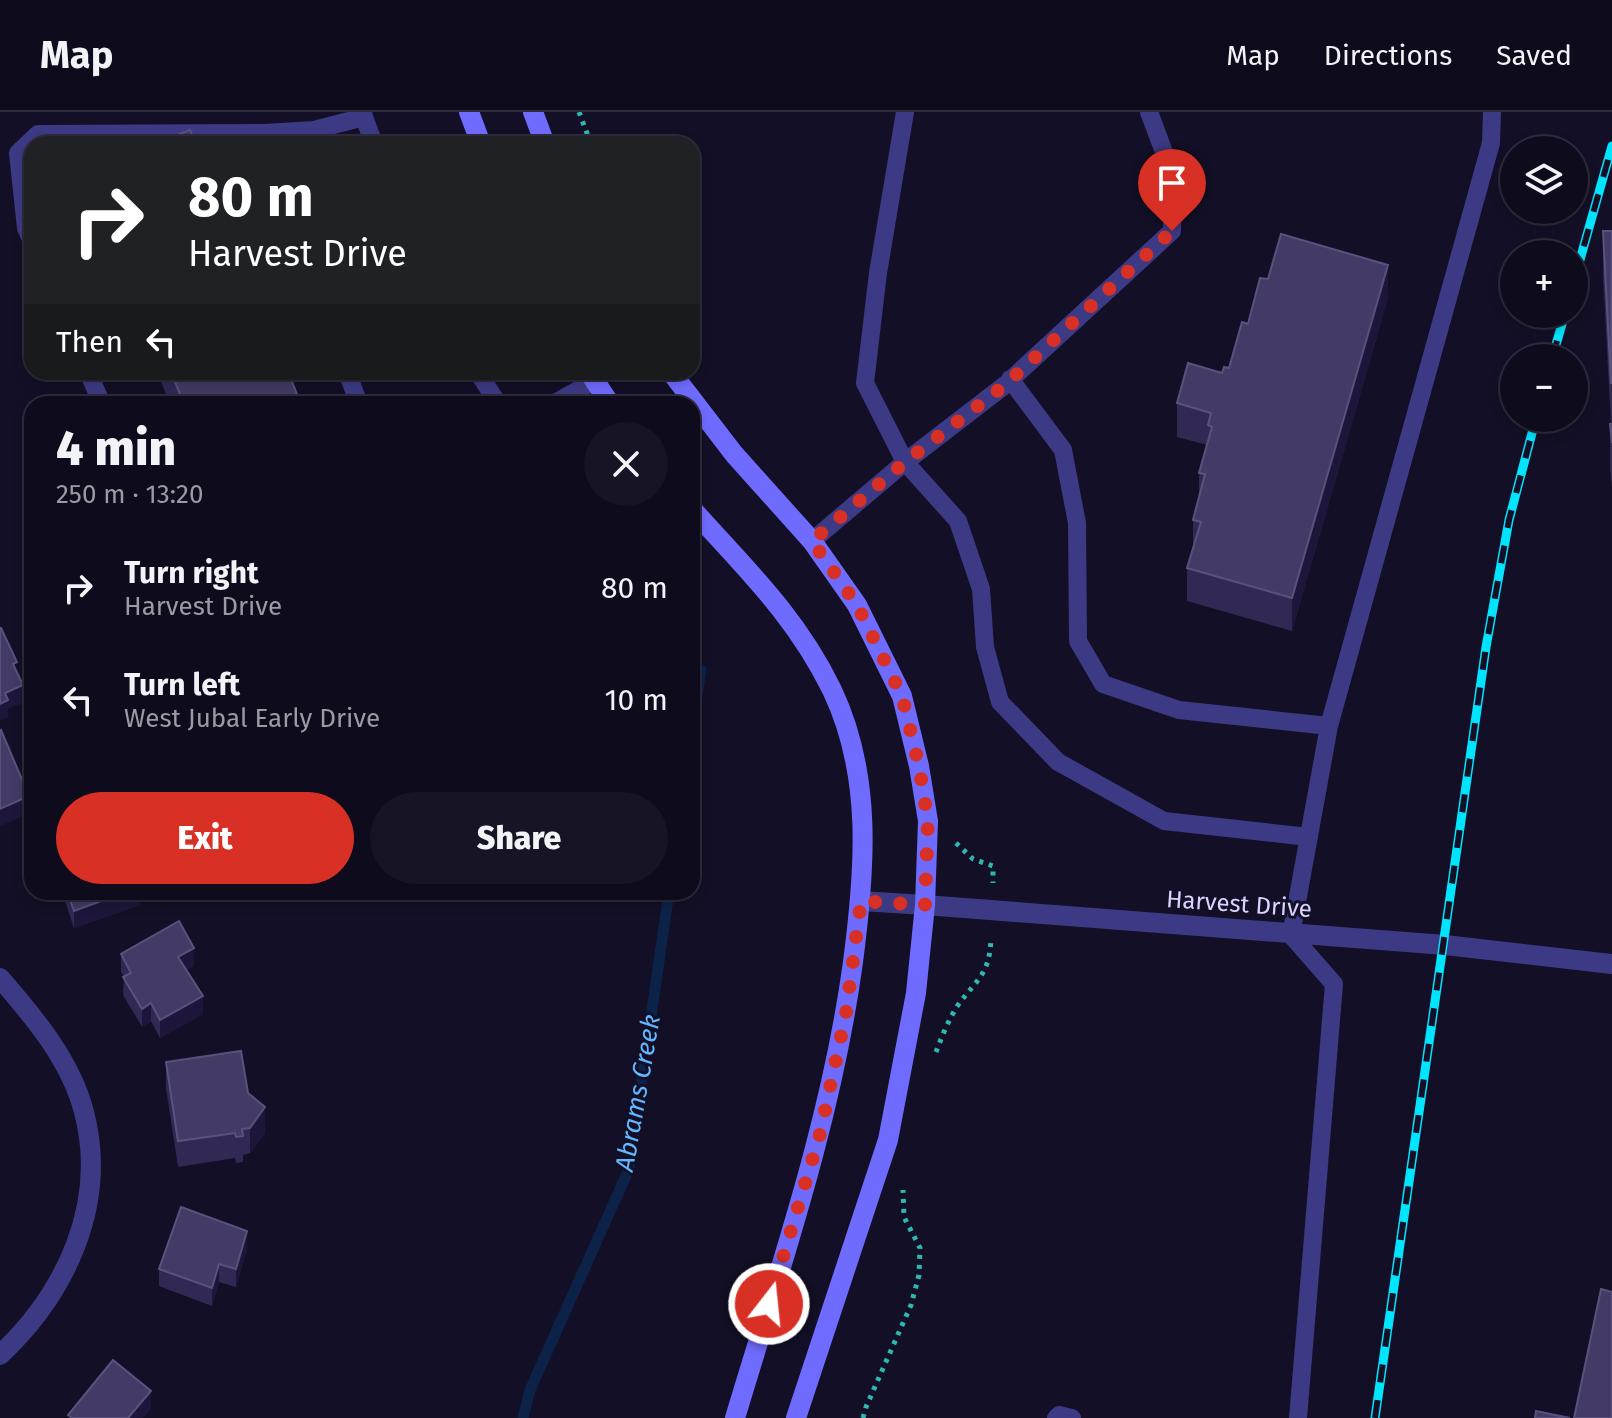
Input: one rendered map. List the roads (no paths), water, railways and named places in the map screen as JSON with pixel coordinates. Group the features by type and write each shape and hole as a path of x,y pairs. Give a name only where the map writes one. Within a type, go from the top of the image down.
{"main road":[{"path":"469,112 478,136"},
{"path":"533,112 542,136"},
{"path":"677,380 689,396"},
{"path":"700,410 734,454 812,541 857,605 902,696 928,821 925,905 916,993 888,1140 796,1418"},
{"path":"700,518 781,606 807,643 833,693 855,757 864,812 861,901 846,1013 820,1134 735,1418"}],"street":[{"name":"Harvest Drive","path":"861,901 1445,945 1612,964"},
{"path":"0,978 33,1015 65,1068 84,1111 91,1156 90,1201 79,1241 54,1290 22,1335 0,1355"}],"lane":[{"path":"905,112 878,273 865,383 905,462 958,521 981,589 985,647 1000,702 1058,762 1164,821 1309,837"},
{"path":"812,541 1010,379 1172,231 1173,176 1149,112"},
{"path":"1298,1418 1334,984 1291,935 1329,726 1491,143 1492,112"},
{"path":"278,136 314,130 363,114 371,136"},
{"path":"36,136 152,136"},
{"path":"24,147 18,153 24,209"},
{"path":"1010,379 1063,450 1077,523 1078,641 1103,684 1179,710 1329,726"},
{"path":"564,396 586,380"},
{"path":"1056,1418 1059,1415 1072,1418"}],"waterway":[{"name":"Abrams Creek","path":"700,677 701,670"},
{"name":"Abrams Creek","path":"523,1418 530,1390 629,1169 668,900"}],"railway":[{"path":"1586,240 1612,146"},
{"path":"1556,344 1561,328"},
{"path":"1375,1418 1486,647 1509,520 1532,432"}]}
